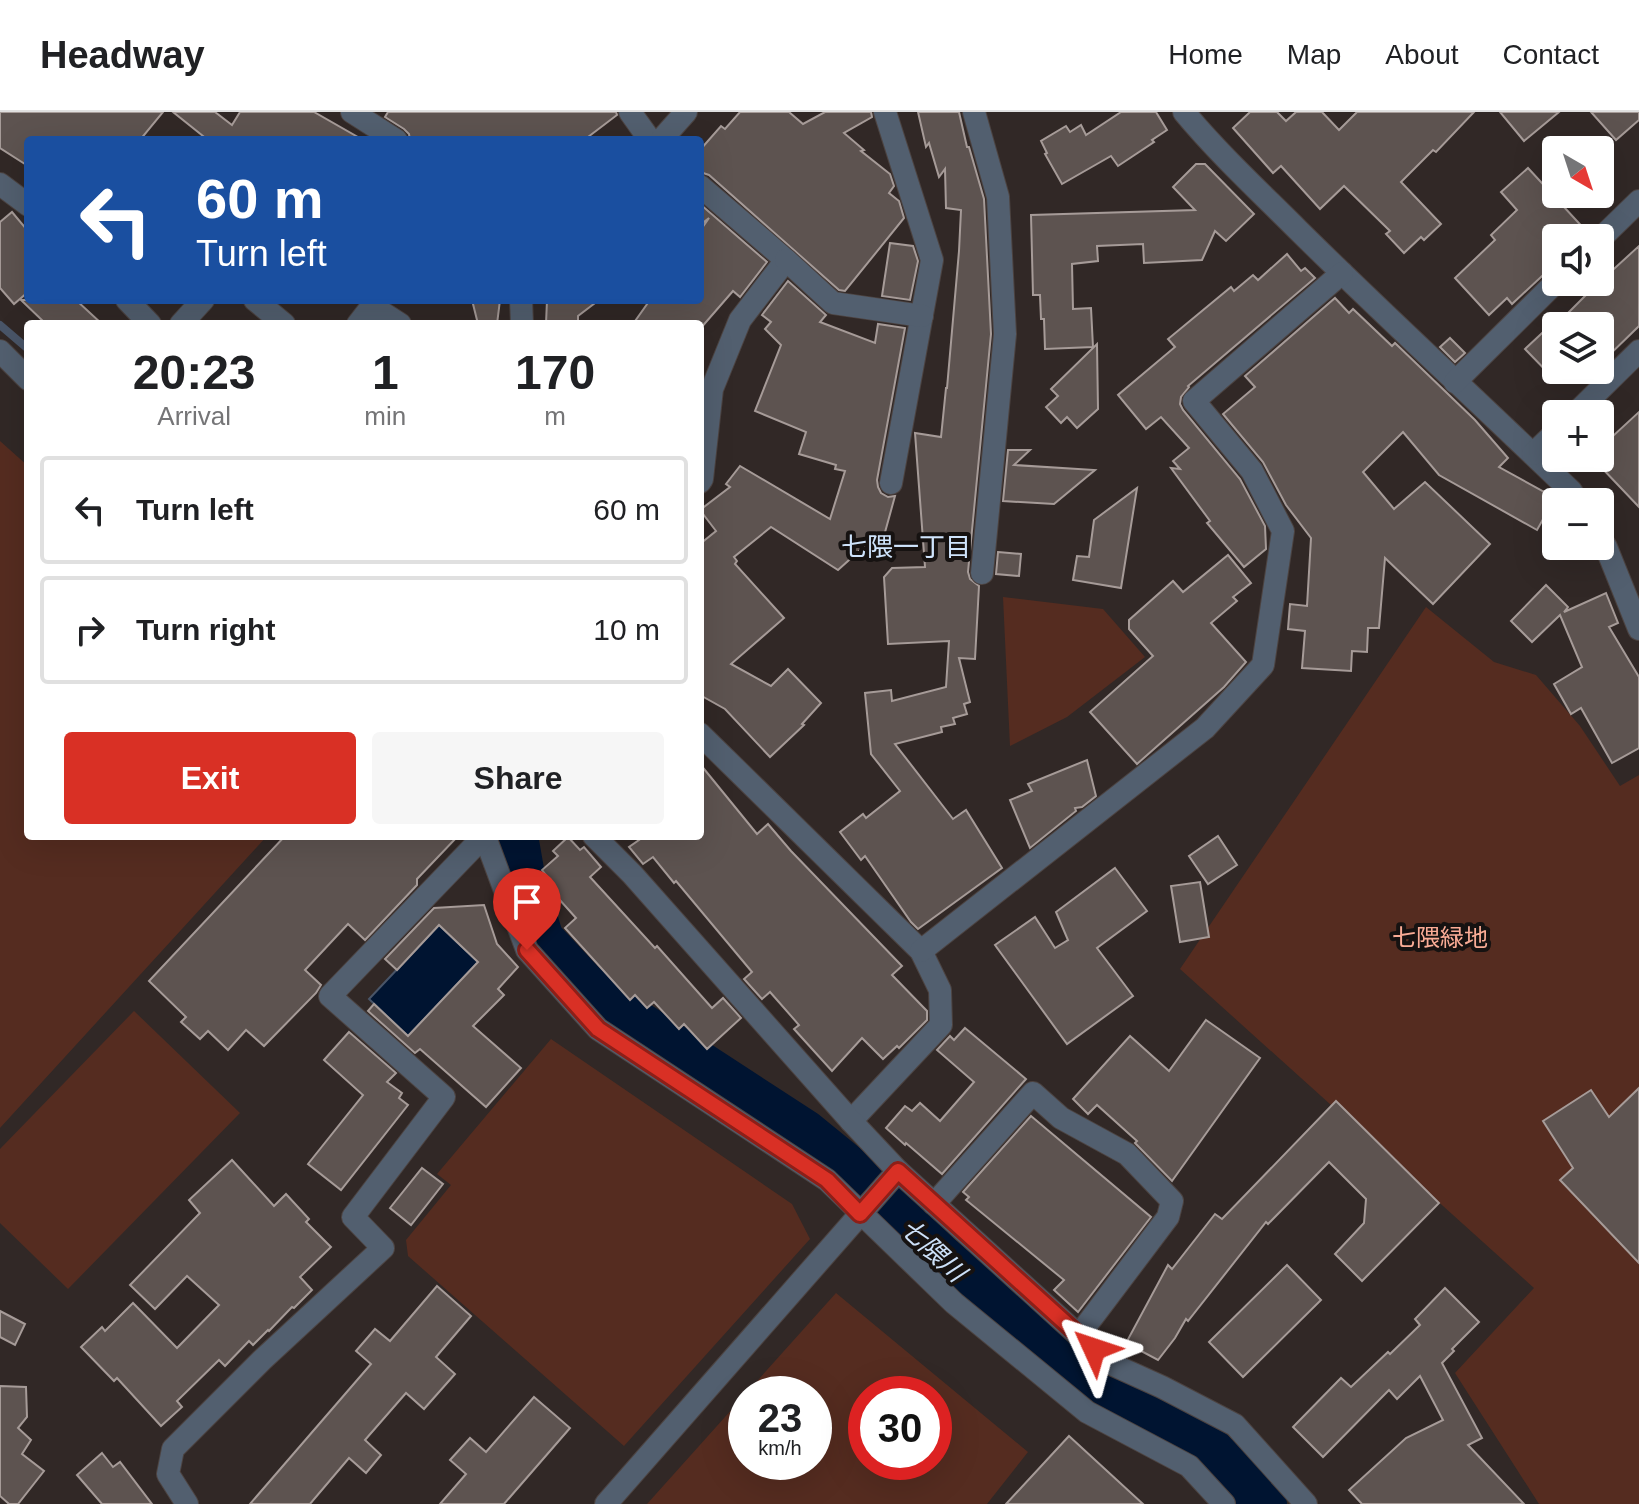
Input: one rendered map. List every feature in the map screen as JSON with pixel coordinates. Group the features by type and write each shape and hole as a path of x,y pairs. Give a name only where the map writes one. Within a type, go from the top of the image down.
{"street":[{"path":"352,112 390,136"},
{"path":"630,112 647,136"},
{"path":"665,136 686,112"},
{"path":"885,112 932,260 891,483"},
{"path":"974,112 998,197 1005,334 982,573"},
{"path":"1184,112 1206,139 1342,273 1568,488"},
{"path":"0,184 24,202"},
{"path":"704,189 833,303 922,316"},
{"path":"1614,225 1639,201"},
{"path":"704,461 712,389 740,320 786,260"},
{"path":"921,951 1205,728 1263,665 1283,531 1252,471 1194,401 1342,273"},
{"path":"1455,382 1542,296"},
{"path":"131,304 146,320"},
{"path":"185,320 199,304"},
{"path":"260,304 279,320"},
{"path":"361,320 372,306 394,320"},
{"path":"0,351 24,375"},
{"path":"1589,400 1639,351"},
{"path":"1533,454 1542,445"},
{"path":"1611,560 1639,629"},
{"path":"704,738 921,951 940,990 941,1025 851,1121"},
{"path":"187,1504 168,1474 173,1449 262,1360 383,1248 353,1217 444,1097 330,996 480,840"},
{"path":"486,840 527,950 598,1029 827,1180 954,1303 1087,1412 1189,1466 1224,1504"},
{"path":"598,840 642,885 898,1171 1109,1363 1235,1425 1306,1504"},
{"path":"934,1204 1033,1093 1061,1118 1127,1154 1172,1201 1168,1217 1079,1335"},
{"path":"606,1504 898,1171"}],"green space":[{"path":"0,441 24,462 24,840 263,840 0,1128"},
{"path":"1003,597 1103,609 1145,657 1067,717 1010,746"},
{"name":"七隈緑地","path":"1426,607 1494,662 1536,675 1580,726 1620,786 1639,775 1639,1504 1539,1504 1455,1373 1534,1288 1180,969"},
{"path":"134,1011 240,1113 68,1289 0,1223 0,1149"},
{"path":"551,1039 792,1204 810,1239 624,1446 408,1256 406,1240 451,1185 437,1174"},
{"path":"836,1293 936,1376 848,1376 848,1480 952,1480 952,1389 1028,1452 987,1504 647,1504 728,1414 728,1480 832,1480 832,1376 762,1376"}],"water":[{"path":"439,925 478,962 408,1036 369,999"}],"building":[{"path":"0,112 163,112 143,136 24,136 24,163 0,148"},
{"path":"173,112 215,112 232,125 240,112 314,112 356,136 203,136"},
{"path":"388,112 616,112 617,115 589,136 409,136 385,117"},
{"path":"740,112 789,112 803,124 825,112 871,112 872,117 844,133 890,174 894,186 889,193 899,201 904,218 845,291 839,290 704,173 704,145 721,126 725,129"},
{"path":"918,112 959,112 984,199 991,334 968,572 970,579 979,586 975,659 959,658 970,702 964,704 967,714 953,718 955,724 941,727 942,732 895,744 953,819 966,810 1002,868 918,929 865,856 861,860 840,832 863,814 866,818 900,791 871,754 865,693 891,690 892,701 946,687 949,641 888,644 884,577 892,568 925,567 915,433 941,437 959,251 961,210 946,208 945,169 939,177 929,143 926,147"},
{"path":"1121,112 1156,112 1167,130 1118,166 1111,156 1062,184 1041,141 1066,126 1070,132 1081,125 1086,135"},
{"path":"1250,112 1277,112 1286,121 1296,112 1322,112 1339,130 1357,112 1474,112 1436,152 1433,150 1401,182 1441,224 1404,253 1386,234 1390,231 1344,186 1320,209 1281,166 1273,173 1233,128"},
{"path":"1500,112 1559,112 1524,141"},
{"path":"1591,112 1639,112 1639,120 1616,140"},
{"path":"1196,164 1205,164 1254,214 1226,241 1215,231 1202,260 1144,263 1143,244 1097,246 1098,261 1072,264 1073,309 1091,308 1093,347 1045,349 1040,295 1033,295 1031,215 1195,210 1173,187"},
{"path":"1528,168 1542,183 1542,208 1565,208 1580,224 1542,224 1542,276 1512,304 1507,298 1489,315 1455,278 1495,240 1491,235 1517,210 1501,192"},
{"path":"704,207 767,262 740,297 733,291 704,324 704,320 636,320 647,304 704,304 704,225 709,218 704,222"},
{"path":"12,212 24,226 24,295 14,304 0,288 0,222"},
{"path":"890,243 913,246 918,261 910,300 882,296"},
{"path":"1639,246 1639,326 1614,350 1614,312 1569,312 1585,296 1614,296 1614,269"},
{"path":"1287,254 1301,271 1305,268 1315,278 1188,386 1180,404 1240,479 1265,526 1266,549 1244,567 1207,523 1210,521 1171,468 1180,469 1173,461 1189,448 1161,417 1146,429 1118,395 1175,347 1168,339 1231,287 1234,291 1253,275 1258,280"},
{"path":"788,281 826,315 820,322 875,343 878,324 905,328 877,480 881,493 888,497 895,496 879,554 868,543 838,570 771,527 734,557 737,561 735,564 784,618 731,664 771,686 788,669 821,703 804,725 770,757 725,709 704,697 704,541 716,531 704,515 704,507 730,487 726,484 740,466 830,519 845,471 835,469 836,465 799,454 806,432 755,411 781,345 765,329 771,322 762,315"},
{"path":"1335,298 1349,313 1353,309 1392,346 1395,343 1475,420 1508,458 1499,467 1542,491 1542,521 1537,530 1439,475 1403,432 1363,472 1394,509 1425,482 1490,544 1433,604 1385,558 1379,628 1368,628 1367,652 1352,651 1351,671 1302,668 1305,631 1288,629 1290,604 1307,606 1311,538 1286,505 1263,462 1223,414 1255,387 1245,376"},
{"path":"25,304 80,304 98,320 42,320"},
{"path":"473,304 500,304 498,320 477,320"},
{"path":"547,304 594,304 578,316 578,320 546,320"},
{"path":"1542,333 1542,367 1525,349"},
{"path":"1450,338 1465,353 1455,362 1440,347"},
{"path":"1097,344 1098,409 1077,428 1067,417 1061,423 1046,407 1058,396 1051,389"},
{"path":"1639,412 1639,507 1606,472 1614,472 1614,435"},
{"path":"1008,450 1030,450 1014,465 1095,470 1054,504 1003,501"},
{"path":"1137,488 1121,588 1073,580 1077,556 1089,557 1094,520"},
{"path":"998,552 1021,554 1019,576 996,574"},
{"path":"1228,555 1251,583 1233,597 1237,601 1211,623 1246,662 1224,687 1137,764 1090,712 1153,656 1129,629 1129,620 1173,581 1183,592"},
{"path":"1546,585 1568,607 1564,612 1606,593 1618,623 1609,627 1639,677 1639,748 1612,763 1581,708 1571,714 1554,684 1582,667 1560,615 1532,642 1511,621"},
{"path":"1087,760 1096,796 1082,807 1075,808 1076,811 1030,848 1010,800 1032,791 1028,784"},
{"path":"704,769 757,834 768,824 902,966 892,975 927,1011 927,1020 883,1059 862,1038 832,1071 794,1029 799,1025 770,992 762,999 744,979 752,972 676,881 674,883 653,857 643,864 629,847 639,840 704,840"},
{"path":"1218,836 1237,865 1208,884 1189,856"},
{"path":"281,840 454,840 365,940 348,924 305,970 321,985 264,1046 246,1030 228,1050 208,1031 200,1039 181,1022 186,1017 149,981"},
{"path":"565,840 571,840 580,850 584,847 601,867 590,877 655,948 657,946 712,1008 723,998 741,1018 707,1049 684,1024 679,1029 654,1002 647,1008 635,995 630,1000 565,928 576,918 541,879 546,875 542,870 558,856 553,851"},
{"path":"1115,868 1147,911 1097,948 1133,996 1067,1044 995,945 1035,917 1055,948 1068,940 1056,912"},
{"path":"1200,882 1209,937 1180,942 1171,886"},
{"path":"484,905 497,944 518,967 498,989 504,995 473,1026 521,1068 486,1107 420,1049 415,1053 368,1011 374,1004 408,1036 478,962 439,925 397,970 385,959 434,908"},
{"path":"1206,1020 1260,1058 1172,1181 1135,1143 1137,1141 1097,1105 1088,1114 1073,1099 1130,1036 1169,1071"},
{"path":"965,1028 1026,1079 942,1174 886,1128 905,1106 912,1111 920,1103 940,1121 974,1082 937,1050 950,1036 954,1040"},
{"path":"349,1032 396,1073 387,1082 402,1093 399,1098 408,1105 341,1190 308,1164 363,1095 324,1060"},
{"path":"1639,1088 1639,1263 1560,1180 1573,1168 1543,1121 1591,1090 1609,1117"},
{"path":"1336,1101 1439,1203 1362,1281 1335,1254 1364,1223 1366,1199 1329,1162 1268,1224 1266,1222 1188,1321 1186,1319 1158,1360 1126,1343 1168,1265 1172,1269 1215,1214 1222,1219"},
{"path":"1031,1116 1151,1217 1078,1312 1054,1290 1064,1280 966,1200 969,1197 963,1192"},
{"path":"232,1160 274,1206 286,1194 309,1219 306,1222 331,1247 300,1277 312,1290 253,1345 249,1341 225,1366 219,1360 177,1401 182,1407 161,1426 117,1378 114,1381 81,1347 102,1327 105,1331 133,1303 177,1348 219,1305 187,1276 155,1309 130,1285 200,1213 189,1200"},
{"path":"422,1168 443,1184 411,1225 390,1208"},
{"path":"1287,1265 1321,1300 1243,1377 1209,1342"},
{"path":"437,1286 471,1316 436,1357 455,1374 424,1409 406,1393 365,1440 381,1455 366,1473 349,1458 310,1504 250,1504 371,1364 356,1351 375,1329 390,1341"},
{"path":"1445,1288 1479,1322 1442,1363 1482,1438 1468,1445 1524,1504 1362,1504 1349,1490 1406,1438 1443,1420 1420,1376 1397,1399 1389,1390 1323,1457 1293,1427 1341,1378 1351,1387 1388,1352 1390,1354 1420,1325 1415,1319"},
{"path":"0,1311 25,1324 15,1345 0,1337"},
{"path":"0,1386 26,1387 27,1417 18,1428 31,1440 22,1454 44,1471 18,1504 9,1504 0,1496"},
{"path":"534,1397 570,1428 504,1504 440,1504 466,1474 450,1460 470,1438 486,1452"},
{"path":"1069,1436 1143,1504 1006,1504"},
{"path":"102,1453 113,1467 120,1462 152,1504 102,1504 77,1475"}],"waterway":[{"name":"七隈川","path":"0,325 24,346"},
{"name":"七隈川","path":"514,840 521,882 539,940 583,987 803,1134 868,1187 938,1258 1100,1393 1202,1445 1262,1504"}],"district":[{"name":"七隈一丁目","path":"906,547"}],"route":[{"path":"527,950 598,1029 827,1180 860,1214 898,1171 1094,1349"}]}
